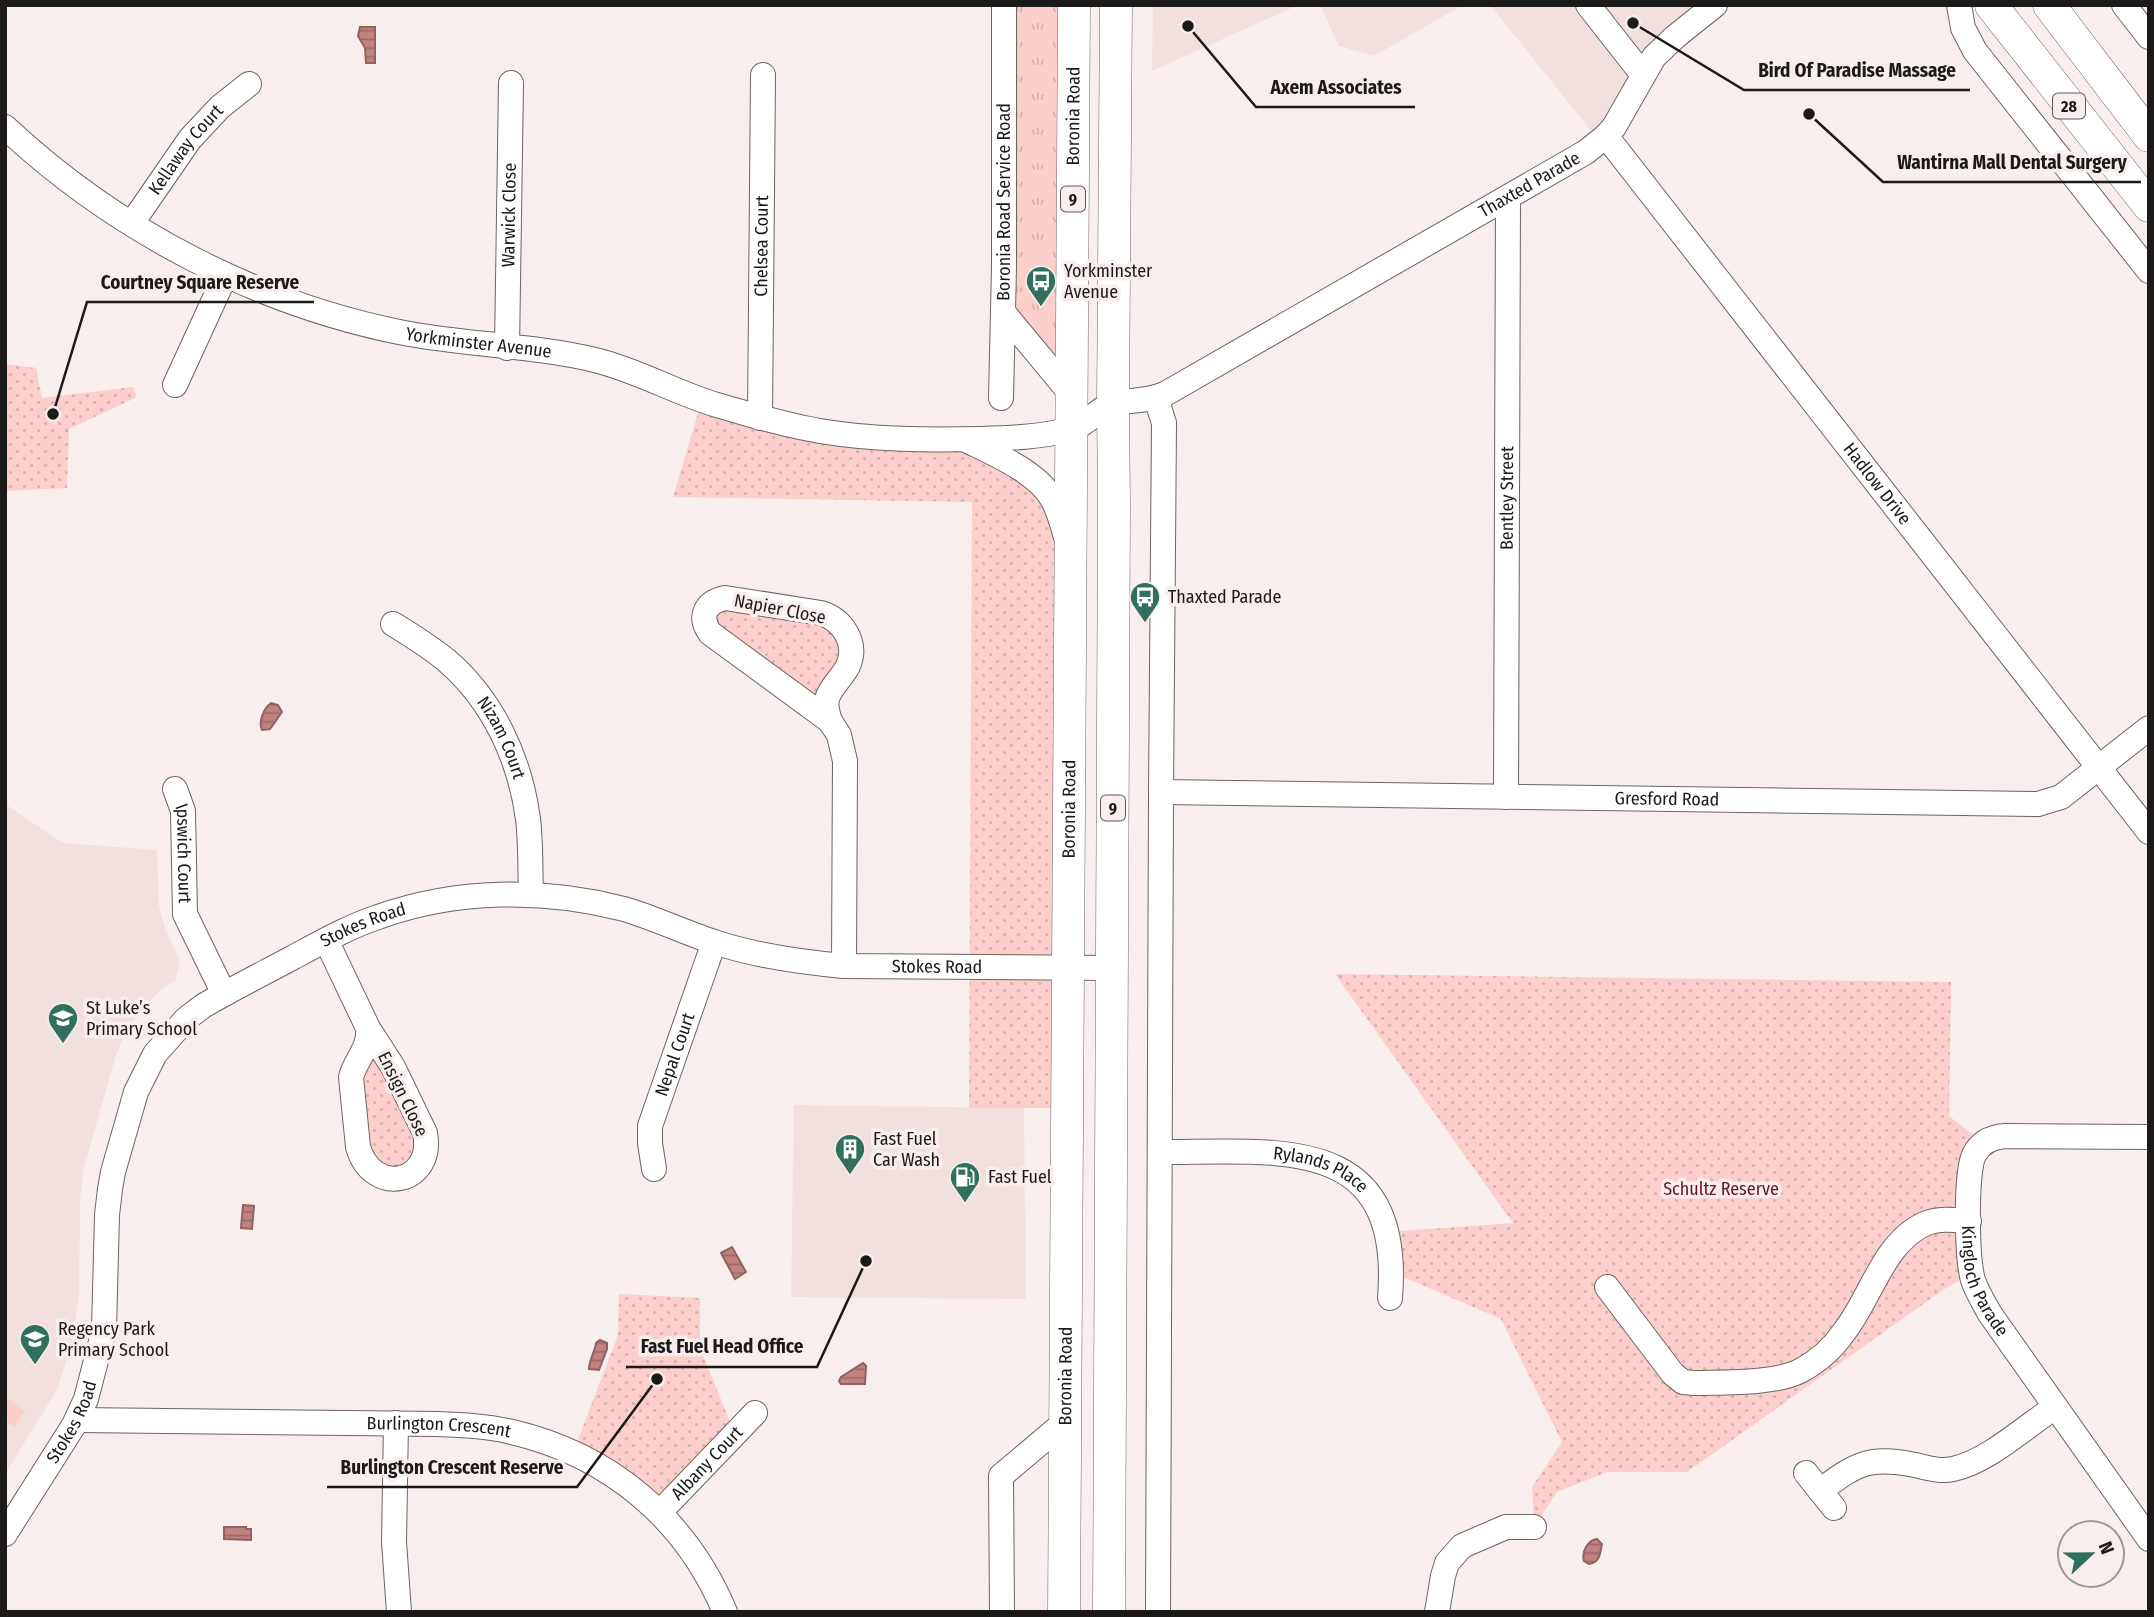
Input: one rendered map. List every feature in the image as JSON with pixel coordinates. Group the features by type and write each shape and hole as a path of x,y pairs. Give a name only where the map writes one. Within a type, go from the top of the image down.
{"main road":[{"name":"Boronia Road","path":"1064,1612 1074,5"},
{"name":"9","path":"1109,1612 1116,5"},
{"name":"28","path":"1991,5 2149,206"},
{"name":"28","path":"2049,5 2139,119"},
{"path":"2084,125 2139,119"},
{"path":"2122,173 2149,150"}],"street":[{"name":"Boronia Road Service Road","path":"1001,398 1004,5"},
{"path":"1588,5 1643,75"},
{"name":"Thaxted Parade","path":"1113,404 1156,398 1586,152 1606,136 1619,119 1648,64 1715,5"},
{"path":"1959,5 1964,28 1975,51 2149,271"},
{"path":"2124,5 2149,37"},
{"name":"Chelsea Court","path":"760,418 763,75"},
{"name":"Warwick Close","path":"507,348 511,83"},
{"name":"Kellaway Court","path":"132,223 190,139 220,107 248,84"},
{"name":"Yorkminster Avenue","path":"5,127 60,173 132,223 202,265 262,291 372,326 434,339 561,353 605,362 694,397 760,418 819,431 859,436 965,440 1016,438 1072,430 1113,404"},
{"name":"Hadlow Drive","path":"1606,136 2149,832"},
{"name":"Bentley Street","path":"1506,797 1508,198"},
{"path":"175,385 225,276"},
{"path":"1003,312 1072,394"},
{"path":"1156,398 1164,423 1158,1612"},
{"path":"965,440 1013,465 1043,486 1054,501 1071,554"},
{"name":"Napier Close","path":"831,721 710,633 705,626 704,611 707,606 725,598 821,613 828,615 847,633 851,656 828,696 826,708 839,735 845,761 844,966"},
{"name":"Nizam Court","path":"393,624 428,647 458,672 479,695 497,723 507,743 524,797 528,820 531,894"},
{"name":"Gresford Road","path":"1161,792 2038,804 2061,797 2149,728"},
{"name":"Ipswich Court","path":"175,789 183,811 185,914 224,994"},
{"name":"Stokes Road","path":"5,1534 77,1420 89,1389 104,1330 107,1216 113,1172 136,1092 146,1070 167,1038 203,1006 326,940 379,916 421,905 472,897 531,894 588,901 624,909 714,942 769,957 806,963 844,966 1112,968"},
{"name":"Ensign Close","path":"326,940 368,1028 393,1067 425,1133 427,1143 422,1163 405,1177 385,1178 377,1175 368,1169 358,1147 351,1077 368,1043 368,1028"},
{"name":"Nepal Court","path":"654,1168 650,1126 714,942"},
{"name":"Kingloch Parade","path":"2149,1137 2005,1136 1990,1139 1978,1149 1971,1162 1969,1221 1970,1265 1978,1291 1995,1322 2149,1539"},
{"name":"Rylands Place","path":"1160,1152 1298,1155 1343,1170 1368,1191 1384,1220 1391,1258 1390,1298"},
{"path":"1607,1287 1673,1374 1683,1382 1774,1378 1798,1372 1810,1365 1837,1341 1852,1321 1900,1240 1928,1223 1969,1221"},
{"path":"1820,1491 1850,1469 1875,1460 1937,1470 1969,1465 2054,1407"},
{"name":"Albany Court","path":"660,1512 755,1413"},
{"name":"Burlington Crescent","path":"77,1420 396,1423 473,1426 512,1432 579,1456 638,1492 660,1512 689,1547 726,1612"},
{"path":"1002,1612 1001,1476 1065,1422"},
{"path":"396,1423 394,1542 399,1612"},
{"path":"1437,1612 1447,1563 1462,1546 1506,1527 1534,1527"}],"shaded area":[{"path":"1153,5 1298,5 1152,71"},
{"path":"1320,5 1463,5 1374,56 1339,46"},
{"path":"1490,5 1715,5 1675,37 1600,142"},
{"path":"360,27 375,27 375,63 366,63 365,48 358,36"},
{"path":"271,703 278,705 282,712 270,729 262,730 262,715"},
{"name":"St Luke’s Primary School","path":"5,804 63,843 157,850 159,906 165,928 180,962 175,981 163,988 139,1012 125,1032 115,1058 83,1171 79,1294 72,1342 57,1390 5,1474"},
{"path":"794,1105 1024,1108 1026,1299 791,1297"},
{"path":"243,1205 254,1206 252,1229 241,1228"},
{"path":"732,1247 746,1272 735,1279 721,1253"},
{"path":"600,1340 607,1343 607,1349 599,1370 589,1369 596,1343"},
{"path":"863,1363 866,1366 865,1384 841,1384 841,1377"},
{"path":"224,1527 251,1529 251,1540 224,1539"},
{"path":"1597,1539 1602,1544 1600,1554 1595,1562 1589,1564 1584,1561 1584,1550"}],"green space":[{"path":"1004,5 1074,5 1071,394 1003,312"},
{"path":"5,364 36,368 42,398 133,387 137,397 69,429 67,488 5,491"},
{"path":"702,400 713,404 965,440 1013,465 1059,514 1068,1108 969,1108 972,502 673,497"},
{"path":"725,598 847,633 826,702 717,638 707,606"},
{"name":"Schultz Reserve","path":"1335,974 1951,982 1949,1116 1983,1143 1972,1273 1943,1290 1687,1472 1607,1472 1557,1492 1534,1527 1532,1487 1562,1442 1501,1319 1392,1272 1387,1232 1513,1223"},
{"path":"368,1043 426,1154 377,1175 353,1069"},
{"path":"619,1294 700,1298 700,1348 735,1434 660,1512 573,1453 618,1335"},
{"path":"5,1397 25,1411 14,1427 5,1420"}],"place":[{"name":"Bird Of Paradise Massage","path":"1633,23"},
{"name":"Axem Associates","path":"1188,26"},
{"name":"Wantirna Mall Dental Surgery","path":"1809,114"},
{"name":"Yorkminster Avenue","path":"1041,308"},
{"name":"Courtney Square Reserve","path":"53,414"},
{"name":"Thaxted Parade","path":"1145,624"},
{"name":"St Luke’s Primary School","path":"63,1045"},
{"name":"Fast Fuel Car Wash","path":"850,1176"},
{"name":"Fast Fuel","path":"965,1204"},
{"name":"Fast Fuel Head Office","path":"866,1261"},
{"name":"Regency Park Primary School","path":"35,1366"},
{"name":"Burlington Crescent Reserve","path":"657,1379"}]}
